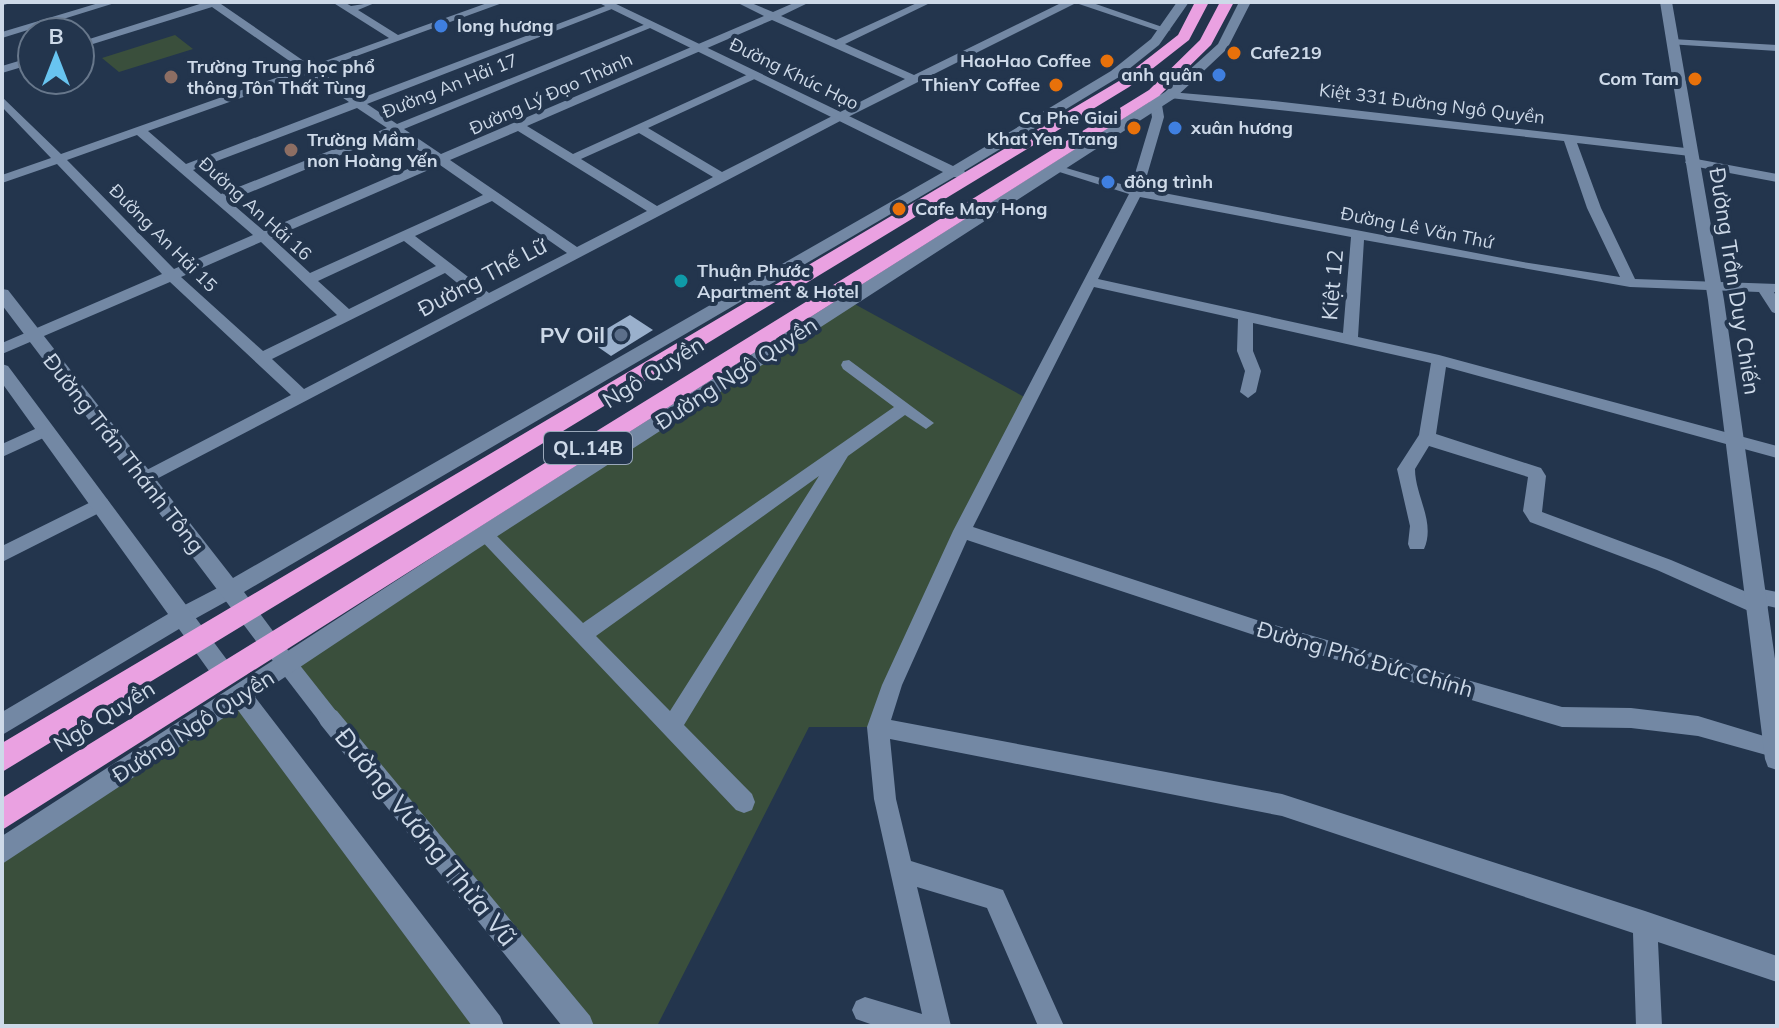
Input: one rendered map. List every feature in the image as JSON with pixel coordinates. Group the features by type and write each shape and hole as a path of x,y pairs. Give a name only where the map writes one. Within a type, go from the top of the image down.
{"highway":[{"name":"Ngô Quyền","path":"2,759 961,175 1124,84 1184,37 1202,2"},
{"name":"Ngô Quyền","path":"2,815 232,685 1160,97 1206,42 1227,2"}],"street":[{"path":"2,35 113,2"},
{"path":"337,2 396,38"},
{"path":"349,10 372,2"},
{"path":"2,179 500,2"},
{"path":"741,2 914,79"},
{"name":"Đường Lý Đạo Thành","path":"2,349 805,2"},
{"path":"837,44 927,2"},
{"name":"Đường Thế Lữ","path":"145,479 840,116 1071,2"},
{"path":"1080,2 1166,30"},
{"path":"2,724 184,615 961,175 1115,74 1166,30 1183,2"},
{"name":"Đường Ngô Quyền","path":"279,655 484,534 1056,169 1160,97 1223,46 1245,2"},
{"name":"Đường Trần Duy Chiến","path":"1666,2 1764,601 1776,754"},
{"path":"96,40 214,3 578,254"},
{"path":"184,169 607,4"},
{"name":"Đường Khúc Hạo","path":"607,4 961,175"},
{"name":"Đường An Hải 17","path":"219,200 650,26"},
{"path":"1672,42 1777,48"},
{"path":"572,159 755,75"},
{"path":"938,1026 885,799 878,727 892,685 962,531 1136,192 1158,117 1160,97"},
{"name":"Kiệt 331 Đường Ngô Quyền","path":"1160,97 1274,104 1569,137 1691,157 1777,178"},
{"name":"Đường An Hải 15","path":"2,100 172,276 303,397"},
{"path":"520,127 658,212"},
{"path":"639,128 723,178"},
{"name":"Đường An Hải 16","path":"139,130 264,238 347,316"},
{"path":"1569,137 1594,208 1630,283"},
{"name":"Đường Lê Văn Thứ","path":"1056,169 1136,192 1630,283 1770,288"},
{"path":"307,280 493,195"},
{"path":"405,235 489,301"},
{"name":"Kiệt 12","path":"1350,338 1358,235"},
{"path":"262,358 446,267"},
{"path":"1092,282 1439,360 1777,452"},
{"path":"1770,288 1777,309"},
{"name":"Đường Trần Thánh Tông","path":"2,294 279,655"},
{"path":"1245,315 1245,351 1253,378 1248,392"},
{"path":"1417,544 1419,526 1406,483 1406,469 1427,436 1439,360"},
{"path":"849,365 926,423"},
{"name":"Đường Trần Thánh Tông","path":"2,370 184,615 232,685"},
{"path":"582,635 905,407"},
{"path":"2,451 46,430"},
{"path":"1427,436 1432,441 1535,473 1532,511 1536,517 1764,601"},
{"path":"671,727 845,449"},
{"path":"2,555 101,504"},
{"name":"Đường Phó Đức Chính","path":"962,531 1257,628 1562,717 1631,718 1698,726 1776,754"},
{"path":"484,534 744,802"},
{"name":"Đường Vương Thừa Vũ","path":"279,655 580,1026"},
{"path":"232,685 490,1026"},
{"name":"Đường Ngô Quyền","path":"2,851 232,685"},
{"path":"878,727 1282,805 1777,969"},
{"path":"904,871 995,898 1051,1026"},
{"path":"1645,923 1649,1026"},
{"path":"865,1010 920,1026"}],"green space":[{"path":"175,35 193,49 119,72 102,58"},
{"path":"849,301 1028,399 878,727 809,727 657,1026 580,1026 286,665"},
{"path":"240,695 490,1026 2,1026 2,850"}],"building":[{"name":"PV Oil","path":"630,315 653,330 611,356 588,340"}],"place":[{"name":"long hương","path":"441,26"},
{"name":"Cafe219","path":"1234,53"},
{"name":"HaoHao Coffee","path":"1107,61"},
{"name":"anh quân","path":"1219,75"},
{"name":"Trường Trung học phổ thông Tôn Thất Tùng","path":"171,77"},
{"name":"Com Tam","path":"1695,79"},
{"name":"ThienY Coffee","path":"1056,85"},
{"name":"Ca Phe Giai Khat Yen Trang","path":"1134,128"},
{"name":"xuân hương","path":"1175,128"},
{"name":"Trường Mầm non Hoàng Yến","path":"291,150"},
{"name":"đông trình","path":"1108,182"},
{"name":"Cafe May Hong","path":"899,209"},
{"name":"Thuận Phước Apartment & Hotel","path":"681,281"},
{"name":"PV Oil","path":"621,335"}]}
